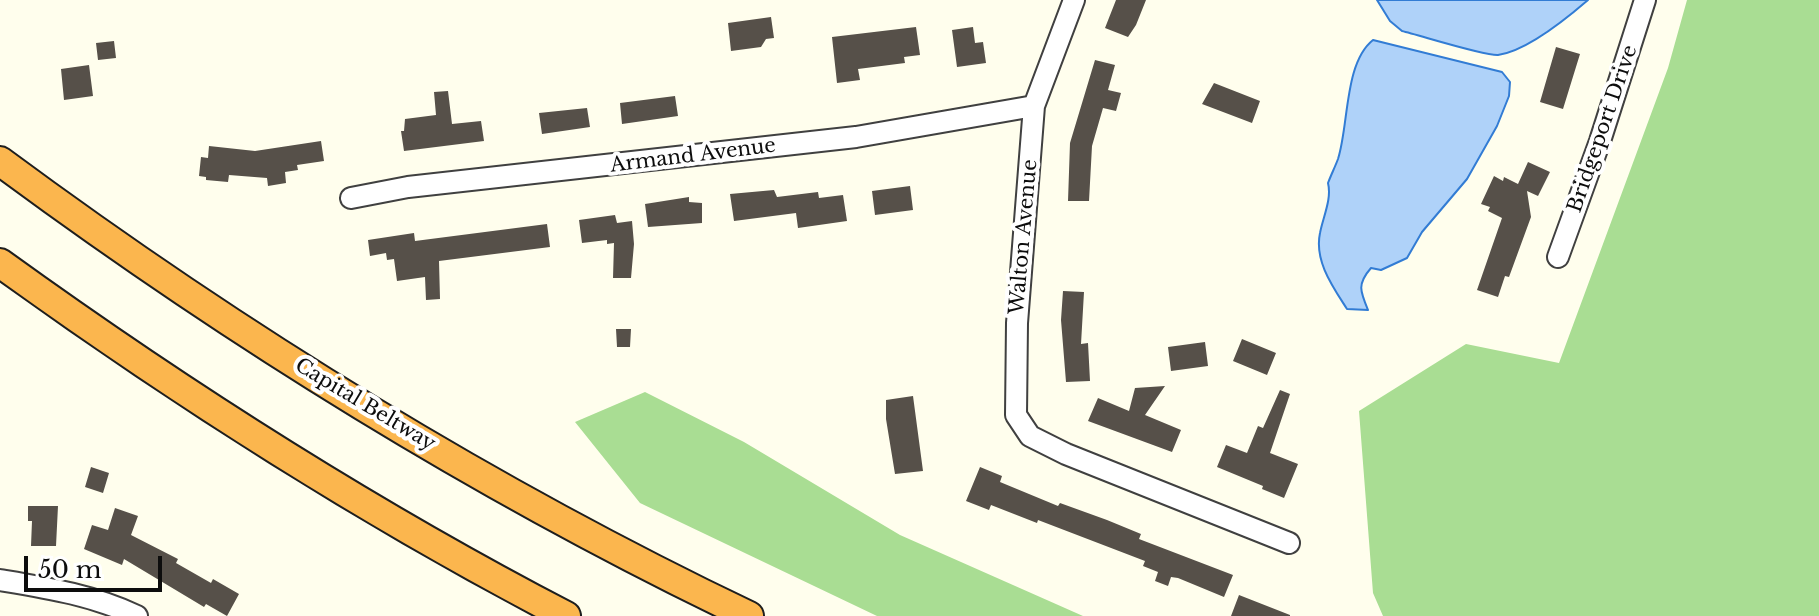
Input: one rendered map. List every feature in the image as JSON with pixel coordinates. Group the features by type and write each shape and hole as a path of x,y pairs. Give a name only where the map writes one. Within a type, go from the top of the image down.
{"highway":[{"name":"Capital Beltway","path":"0,161 121,248 351,399 575,526 749,616"},
{"path":"0,263 84,323 308,470 420,537 566,616"}],"street":[{"name":"Walton Avenue","path":"1074,0 1034,106 1017,323 1016,415 1030,436 1066,454 1289,543"},
{"name":"Bridgeport Drive","path":"1558,257 1600,141 1645,0"},
{"name":"Armand Avenue","path":"351,198 408,187 856,137 1034,106"},
{"path":"0,580 59,589 109,603 137,616"}],"green space":[{"path":"1687,0 1819,0 1819,616 1383,616 1373,593 1359,411 1466,344 1559,363 1668,68"},
{"path":"645,392 744,442 900,535 1083,616 877,616 640,503 575,422"}],"water":[{"path":"1377,0 1588,0 1533,41 1498,55 1402,31 1390,21"},
{"path":"1373,40 1502,72 1510,82 1509,96 1497,126 1467,179 1422,232 1407,258 1381,270 1371,268 1367,274 1361,288 1368,310 1347,309 1322,264 1319,243 1328,202 1328,183 1338,159 1352,79 1364,50"}],"building":[{"path":"1116,0 1146,0 1128,37 1105,28"},
{"path":"771,17 774,38 766,39 761,47 731,51 728,23"},
{"path":"916,27 920,55 904,57 905,63 858,69 860,80 837,83 832,37"},
{"path":"973,27 975,43 983,42 986,63 957,67 952,30"},
{"path":"114,41 116,58 98,60 96,43"},
{"path":"1556,47 1580,54 1563,109 1540,102"},
{"path":"1095,60 1115,65 1108,90 1121,93 1116,111 1103,108 1092,146 1089,201 1068,201 1070,143"},
{"path":"89,65 93,96 64,100 61,69"},
{"path":"1214,83 1260,101 1252,123 1202,104"},
{"path":"448,91 452,124 481,121 484,141 404,151 401,131 404,131 405,119 436,115 434,92"},
{"path":"675,96 678,116 622,124 620,103"},
{"path":"587,108 590,127 542,134 539,113"},
{"path":"321,141 324,161 297,165 298,170 285,172 286,183 268,186 267,178 229,175 228,182 206,180 206,177 199,176 201,157 208,158 209,146 255,151"},
{"path":"1528,162 1550,172 1538,196 1527,191 1531,217 1509,277 1505,276 1498,297 1477,290 1502,218 1488,211 1490,207 1481,204 1494,176 1518,184"},
{"path":"910,186 913,210 875,215 872,191"},
{"path":"774,190 777,197 818,192 819,198 843,195 847,221 798,228 796,213 734,221 730,194"},
{"path":"689,197 689,202 702,203 702,223 648,227 645,204"},
{"path":"615,215 617,223 632,221 634,244 631,278 613,278 614,243 607,244 607,240 582,243 579,220"},
{"path":"547,224 550,247 439,261 440,299 426,300 425,277 397,281 394,259 387,260 386,253 370,256 368,240 414,233 415,241"},
{"path":"1063,291 1084,292 1081,344 1088,343 1090,381 1066,382 1061,320"},
{"path":"616,329 631,329 630,347 617,347"},
{"path":"1242,339 1276,353 1267,375 1233,361"},
{"path":"1205,342 1208,366 1171,371 1168,347"},
{"path":"1165,386 1145,415 1181,430 1172,452 1088,421 1098,398 1129,411 1135,388"},
{"path":"1280,390 1290,394 1270,453 1298,464 1284,498 1217,467 1226,445 1247,453 1258,426 1263,428"},
{"path":"913,396 923,471 895,474 886,400"},
{"path":"91,467 109,473 103,493 85,487"},
{"path":"980,467 1002,476 1000,482 1058,506 1060,503 1107,520 1141,534 1139,539 1233,575 1224,597 1178,578 1171,577 1168,586 1155,581 1158,572 1143,566 1145,561 1038,520 1037,523 991,505 989,510 966,501"},
{"path":"28,506 58,506 56,546 31,546 32,521 28,521"},
{"path":"115,508 138,516 131,535 178,559 176,563 211,583 213,579 239,594 227,616 206,604 204,607 124,559 122,565 84,549 92,525 108,530"},
{"path":"1239,595 1290,615 1290,616 1231,616"}]}
